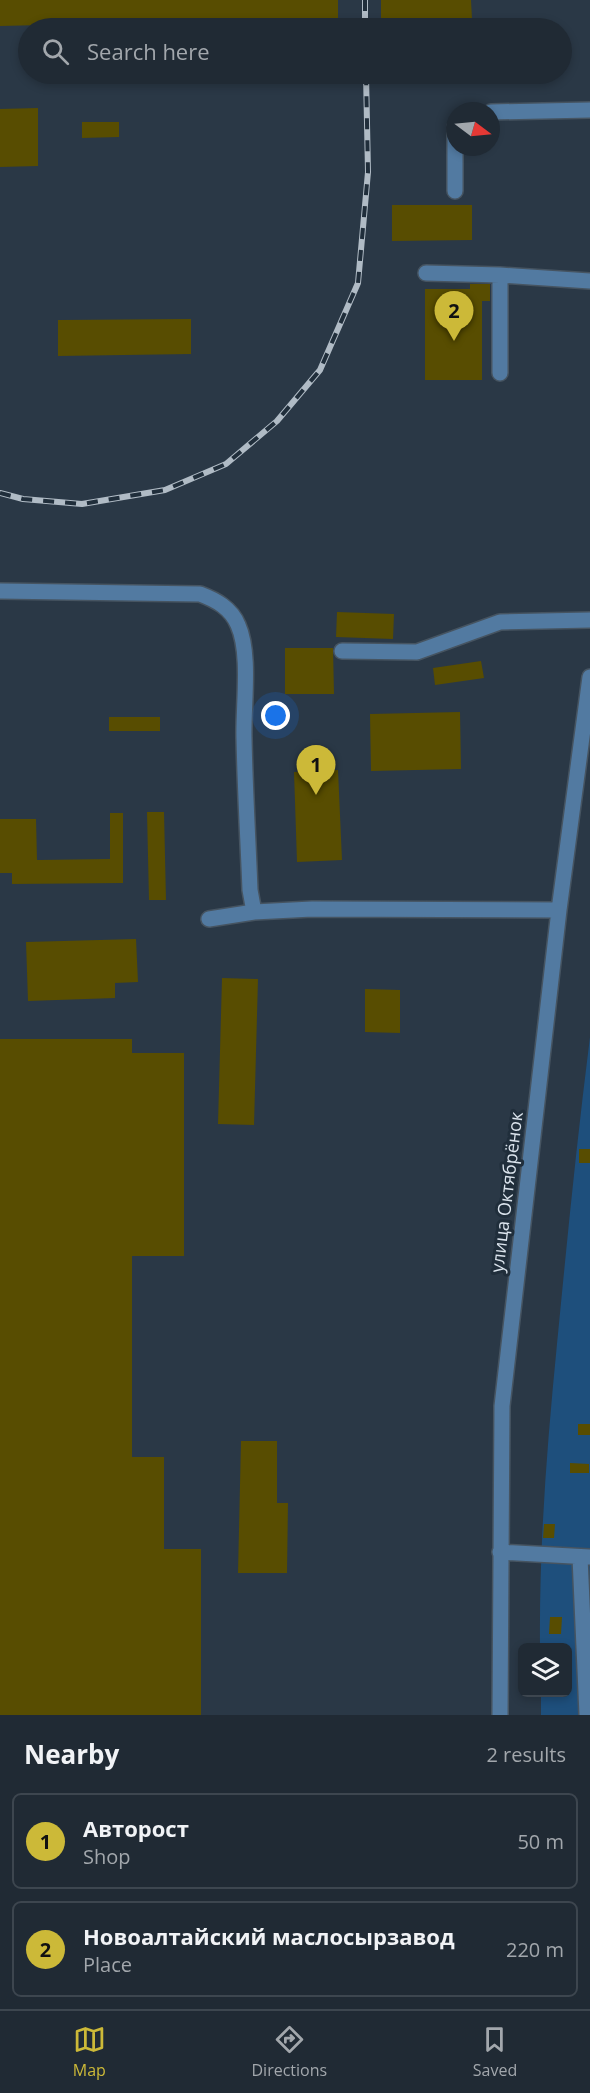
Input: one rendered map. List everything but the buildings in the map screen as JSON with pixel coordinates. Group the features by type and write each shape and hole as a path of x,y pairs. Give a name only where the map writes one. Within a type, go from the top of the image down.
{"street":[{"path":"500,112 590,110"},
{"path":"455,156 455,191"},
{"path":"426,273 590,281"},
{"path":"500,275 500,373"},
{"path":"0,591 200,594 222,603 235,618 242,638 244,661 244,738 250,890 254,912"},
{"path":"342,651 417,652 500,622 590,620"},
{"name":"улица Октябрёнок","path":"500,1715 502,1407 559,910 590,677"},
{"path":"209,919 254,912 312,909 559,910"},
{"path":"500,1552 585,1557 587,1715"}],"shaded area":[{"path":"590,1037 590,1715 541,1715 541,1697 572,1697 572,1643 540,1643 544,1496 572,1190"}],"railway":[{"path":"365,0 365,18"},
{"path":"0,493 23,499 82,504 165,490 226,464 277,421 320,370 358,283 368,172 366,84"}],"place":[{"name":"Новоалтайский маслосырзавод","path":"454,341"},
{"name":"Авторост","path":"316,795"}]}
